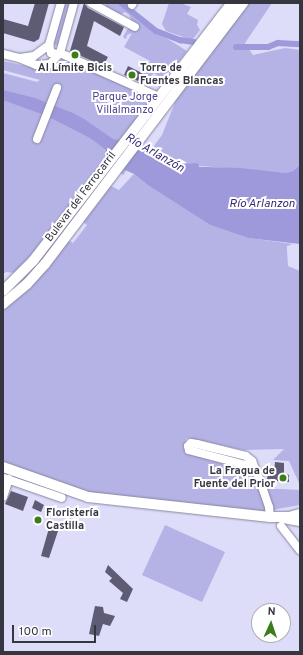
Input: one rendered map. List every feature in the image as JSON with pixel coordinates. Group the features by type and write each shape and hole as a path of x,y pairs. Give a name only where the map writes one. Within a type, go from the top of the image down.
{"main road":[{"name":"Bulevar del Ferrocarril","path":"3,291 33,261 232,3"},
{"name":"Bulevar del Ferrocarril","path":"3,304 27,284 45,264 243,3"},
{"path":"3,467 88,497 270,517 281,522 300,514"}],"street":[{"path":"61,3 49,45 51,53 59,54 159,97"},
{"path":"3,54 20,58 32,63 47,65 54,62 59,54 74,3"},
{"path":"91,3 135,27"},
{"path":"20,58 34,56 49,45"},
{"path":"38,135 57,89"},
{"path":"256,472 246,465 189,450 188,446 191,443 197,444 246,456 252,461 256,472 268,506 270,517"},
{"path":"3,497 7,479 62,498 47,483"},
{"path":"281,522 300,522"},
{"path":"281,522 300,550"}],"green space":[{"path":"64,3 70,3 58,46 53,44"},
{"path":"105,3 117,3 139,21 187,51 164,80 154,73 150,77 142,73 150,61 124,47 132,33 127,35 126,39 123,37 132,21 129,15 125,12 119,15 106,7"},
{"path":"169,3 180,3 191,7 187,14 198,20 197,25 200,30 192,40 166,31 162,24"},
{"path":"247,3 272,3 245,43 253,55 285,48 300,50 300,165 293,171 286,173 189,165 171,166 154,146 162,135 176,100"},
{"name":"Parque Jorge Villalmanzo","path":"63,56 155,98 188,66 136,138 145,146 123,175 104,163 27,262 16,273 6,272 3,274 3,73 37,82 40,80 3,70 3,61 45,70 57,65"},
{"path":"134,174 149,186 210,225 248,238 293,244 287,246 288,266 300,271 300,485 289,461 273,460 284,449 243,450 189,438 186,439 184,449 185,452 240,469 257,481 260,488 300,490 300,505 277,509 268,513 91,493 3,463 3,308 68,240 73,243 87,225 82,221 109,185 119,190"},
{"path":"165,525 225,552 202,602 142,575"}],"water":[{"name":"Río Arlanzon","path":"3,90 35,98 73,113 113,139 135,141 171,166 240,168 286,173 293,171 300,165 300,244 248,238 210,225 149,186 134,174 112,164 105,149 90,138 47,116 3,100"}],"building":[{"path":"35,3 49,3 39,39 34,42 3,33 3,19 28,26"},
{"path":"84,3 88,8 124,27 120,36 94,21 87,46 108,57 103,66 70,51"},
{"name":"Torre de Fuentes Blancas","path":"128,66 142,73 138,81 124,75"},
{"path":"275,462 284,463 284,473 289,475 289,482 267,480 268,472 274,472"},
{"path":"11,491 28,497 23,511 5,504"},
{"path":"35,500 44,505 41,512 32,508"},
{"path":"49,528 58,531 49,558 41,556"},
{"path":"108,565 133,589 127,602 120,599 123,593 109,581 112,578 105,572"},
{"path":"95,606 103,607 104,613 115,616 110,626 103,624 99,636 89,634"}],"waterway":[{"path":"121,3 156,31 180,40 194,42"},
{"path":"236,47 268,47 278,43 300,44"},
{"name":"Río Arlanzón","path":"187,167 196,166"}],"place":[{"name":"Al Límite Bicis","path":"75,55"},
{"name":"Torre de Fuentes Blancas","path":"132,75"},
{"name":"La Fragua de Fuente del Prior","path":"283,478"},
{"name":"Floristería Castilla","path":"38,520"}]}
